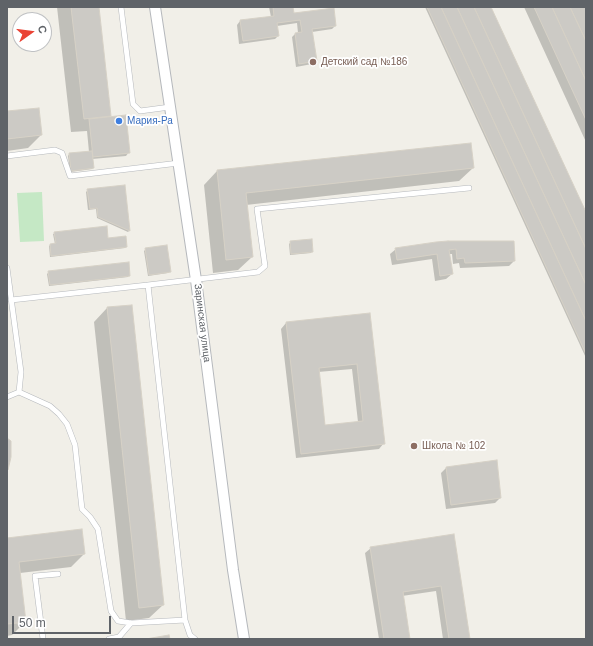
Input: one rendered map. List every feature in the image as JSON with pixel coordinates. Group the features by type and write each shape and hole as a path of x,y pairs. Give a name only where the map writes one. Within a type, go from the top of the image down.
{"street":[{"name":"Заринская улица","path":"155,7 196,280 233,570 244,639"}],"lane":[{"path":"120,7 133,104 140,111 170,107"},
{"path":"7,156 55,150 62,153 70,176 179,163"},
{"path":"11,300 258,272 264,266 257,209 469,188"},
{"path":"7,268 21,372 19,392"},
{"path":"148,285 185,620 190,635 195,639"},
{"path":"7,397 19,392 50,406 67,424 75,445 82,509 90,516 98,529 111,611 118,621 132,623 185,620"},
{"path":"43,639 35,576 58,574"},
{"path":"109,639 120,637 132,623"}],"green space":[{"path":"42,192 44,241 20,242 17,193"}],"building":[{"path":"71,7 99,7 111,116 84,119"},
{"path":"273,7 293,7 294,13 334,8 336,26 312,29 317,61 299,64 295,33 302,32 300,20 277,23 279,36 243,41 240,20 274,16"},
{"path":"427,7 441,7 586,321 586,354"},
{"path":"441,7 457,7 586,285 586,321"},
{"path":"457,7 474,7 586,249 586,285"},
{"path":"474,7 491,7 586,212 586,249"},
{"path":"534,7 552,7 586,81 586,120"},
{"path":"552,7 570,7 586,41 586,81"},
{"path":"570,7 586,7 586,41"},
{"path":"39,108 42,135 7,139 7,111"},
{"path":"126,115 130,153 93,157 89,119"},
{"path":"471,143 474,168 246,193 253,257 226,260 217,170"},
{"path":"92,151 94,168 71,171 69,153"},
{"path":"125,185 130,231 98,217 97,208 90,209 87,189"},
{"path":"107,226 108,238 126,236 127,247 51,256 50,244 56,243 54,232"},
{"path":"312,239 313,252 291,254 290,241"},
{"path":"448,241 514,241 515,261 465,263 464,258 457,259 456,249 449,250 453,274 440,276 437,254 397,260 395,248"},
{"path":"167,245 171,272 149,275 145,248"},
{"path":"129,262 130,276 50,285 48,271"},
{"path":"132,305 164,605 139,608 107,307"},
{"path":"370,313 385,444 301,454 286,322","holes":["357,364 363,421 325,425 319,368"]},
{"path":"7,438 11,441 11,457 7,471"},
{"path":"497,460 501,498 451,505 446,467"},
{"path":"82,529 85,554 19,562 26,622 7,624 7,538"},
{"path":"454,534 470,639 449,639 441,586 403,592 410,639 384,639 370,547"},
{"path":"169,635 170,639 146,639"}],"place":[{"name":"Детский сад №186","path":"313,62"},
{"name":"Мария-Ра","path":"119,121"},
{"name":"Школа № 102","path":"414,446"}]}
